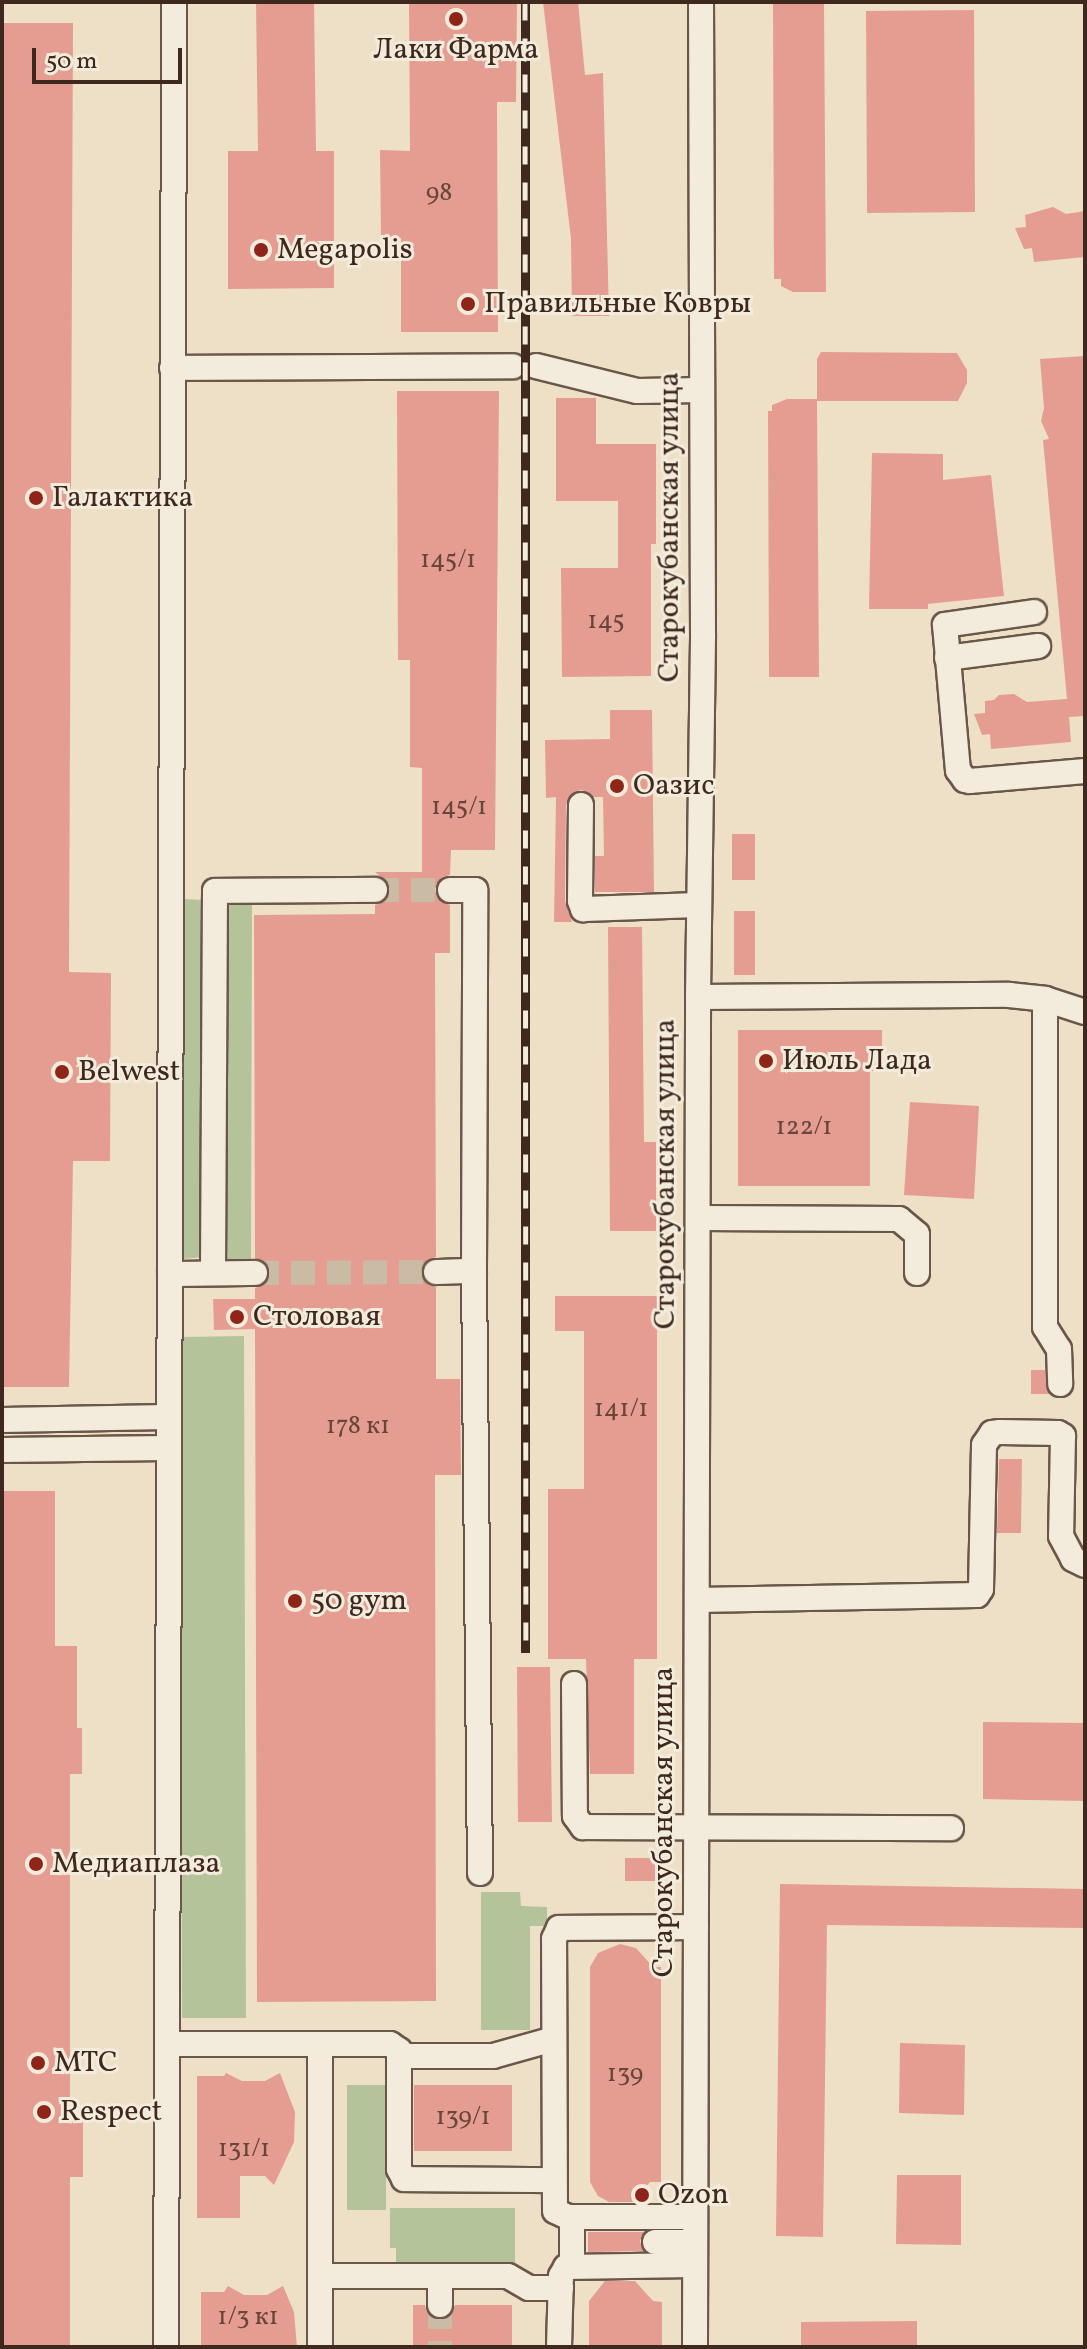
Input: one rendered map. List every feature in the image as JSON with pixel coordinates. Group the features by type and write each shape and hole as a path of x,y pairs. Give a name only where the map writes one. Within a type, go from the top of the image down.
{"street":[{"path":"166,2347 174,2"},
{"name":"Старокубанская улица","path":"695,2347 701,2"},
{"path":"172,368 524,366 637,391 702,390"},
{"path":"1034,612 948,623 944,629 958,770 965,780 1085,771"},
{"path":"947,658 1038,646"},
{"path":"581,805 580,901 583,909 699,905"},
{"path":"213,1273 215,891 375,890"},
{"path":"450,890 475,890 474,1271 480,1873"},
{"path":"698,997 1009,995 1045,999 1085,1012"},
{"path":"1045,999 1045,1327 1060,1353 1060,1384"},
{"path":"698,1218 899,1219 917,1234 917,1273"},
{"path":"436,1272 474,1271"},
{"path":"170,1274 255,1273"},
{"path":"2,1420 167,1417"},
{"path":"697,1600 977,1595 981,1589 987,1438 1000,1432 1058,1433 1063,1436 1074,1460 1061,1536 1073,1559 1085,1565"},
{"path":"2,1450 167,1448"},
{"path":"574,1684 575,1816 583,1827 951,1828"},
{"path":"695,2217 572,2217 555,2211 554,1939 559,1928 696,1927"},
{"path":"399,2056 493,2056 554,2039"},
{"path":"167,2044 390,2044 399,2050 399,2169 404,2179 554,2180"},
{"path":"320,2044 320,2347"},
{"path":"572,2217 572,2265"},
{"path":"655,2242 694,2254"},
{"path":"559,2347 562,2271 572,2265 694,2254"},
{"path":"320,2276 508,2276 529,2288 561,2288"},
{"path":"440,2276 440,2305"}],"green space":[{"path":"221,897 252,897 251,1261 224,1261"},
{"path":"182,899 205,900 204,1257 182,1259"},
{"path":"244,1336 246,2018 182,2018 180,1337"},
{"path":"481,1892 520,1892 521,1906 547,1907 547,1926 530,1926 530,2030 481,2030"},
{"path":"347,2085 386,2085 386,2210 347,2210"},
{"path":"390,2208 515,2208 515,2268 396,2268 396,2248 390,2248"}],"building":[{"path":"256,2 314,2 316,151 334,151 334,288 228,289 228,151 258,151"},
{"path":"409,2 517,2 516,102 497,102 498,332 401,332 401,238 381,237 380,150 410,151"},
{"path":"543,2 578,2 585,75 603,73 609,316 572,316 571,239"},
{"path":"773,2 824,2 826,292 793,292 781,286 781,279 774,279"},
{"path":"974,10 975,212 867,213 866,11"},
{"name":"Галактика","path":"2,23 73,23 69,972 111,973 110,1161 73,1161 69,1387 2,1387"},
{"path":"1053,207 1066,214 1085,211 1085,257 1034,262 1032,248 1024,249 1015,228 1026,227 1025,215"},
{"path":"821,352 957,353 967,370 967,383 958,401 817,401 819,677 769,677 768,411 772,411 772,405 787,399 817,399 817,359"},
{"path":"1085,356 1085,716 1069,717 1071,742 991,749 990,734 982,735 974,714 985,713 985,701 994,700 999,695 1014,694 1027,702 1067,699 1043,440 1049,439 1041,421 1044,408 1040,359"},
{"path":"397,391 499,391 495,850 451,850 450,875 442,877 435,889 437,898 450,905 450,953 435,953 436,1257 423,1264 421,1273 428,1285 436,1287 436,1379 460,1379 461,1475 435,1475 436,2001 257,2002 255,1329 214,1330 213,1299 255,1299 255,1288 263,1285 270,1274 267,1265 255,1258 254,915 375,914 375,905 383,902 390,891 387,882 375,872 422,872 422,768 410,767 410,660 398,660"},
{"path":"556,398 596,398 596,444 656,444 656,544 651,544 651,676 562,677 561,568 618,568 618,501 556,501"},
{"path":"872,453 943,454 943,480 991,475 1004,596 928,604 928,609 869,609"},
{"path":"610,710 652,710 654,892 595,892 595,856 604,856 603,797 594,797 582,790 574,792 566,805 565,901 572,922 554,922 556,797 546,798 545,740 610,739"},
{"path":"732,834 755,834 755,880 732,880"},
{"path":"734,911 755,911 755,975 734,975"},
{"path":"608,927 642,927 644,1142 656,1142 656,1231 610,1231"},
{"path":"738,1030 882,1030 882,1071 870,1071 870,1186 738,1186"},
{"path":"910,1102 979,1106 974,1199 904,1195"},
{"path":"555,1296 657,1296 657,1659 634,1659 634,1774 590,1774 586,1659 548,1659 548,1489 584,1489 584,1331 555,1331"},
{"path":"1031,1370 1045,1370 1049,1394 1031,1394"},
{"path":"999,1459 1022,1459 1021,1533 997,1533"},
{"name":"Медиаплаза","path":"2,1491 55,1491 55,1646 77,1646 77,1728 82,1728 82,1774 70,1774 70,2120 83,2120 83,2177 70,2177 70,2347 2,2347"},
{"path":"517,1667 550,1667 552,1822 518,1822"},
{"path":"983,1722 1085,1723 1085,1801 983,1799"},
{"path":"625,1858 658,1858 658,1881 625,1881"},
{"path":"780,1884 1085,1889 1085,1928 827,1925 823,2237 776,2236"},
{"path":"620,1944 636,1948 653,1967 661,1967 661,2182 650,2182 632,2202 609,2202 598,2196 590,2182 590,1967 598,1953"},
{"path":"900,2043 965,2045 964,2115 899,2113"},
{"path":"226,2073 242,2081 265,2081 280,2073 295,2112 294,2142 274,2185 265,2176 240,2176 240,2218 197,2218 197,2076 224,2076"},
{"path":"414,2085 512,2085 512,2151 414,2151"},
{"path":"897,2175 961,2175 961,2245 896,2244"},
{"path":"588,2232 644,2232 640,2241 643,2251 588,2252"},
{"path":"605,2281 635,2281 653,2301 662,2302 662,2347 589,2347 589,2301"},
{"path":"228,2286 244,2295 267,2295 283,2286 294,2312 297,2347 201,2347 201,2292 224,2292"},
{"path":"413,2305 425,2305 427,2313 439,2320 448,2318 455,2305 512,2305 512,2347 413,2347"},
{"path":"917,2321 917,2347 801,2347 801,2322"}],"tunnel":[{"path":"375,890 450,890"},
{"path":"255,1273 436,1272"},
{"path":"440,2305 440,2347"}],"railway":[{"path":"525,2 526,1653"}],"place":[{"name":"Лаки Фарма","path":"456,19"},
{"name":"Megapolis","path":"261,250"},
{"name":"Правильные Ковры","path":"468,304"},
{"name":"Галактика","path":"36,498"},
{"name":"Оазис","path":"617,786"},
{"name":"Июль Лада","path":"766,1061"},
{"name":"Belwest","path":"62,1072"},
{"name":"Столовая","path":"237,1317"},
{"name":"50 gym","path":"295,1601"},
{"name":"Медиаплаза","path":"36,1864"},
{"name":"МТС","path":"38,2063"},
{"name":"Respect","path":"44,2112"},
{"name":"Ozon","path":"642,2195"}]}
